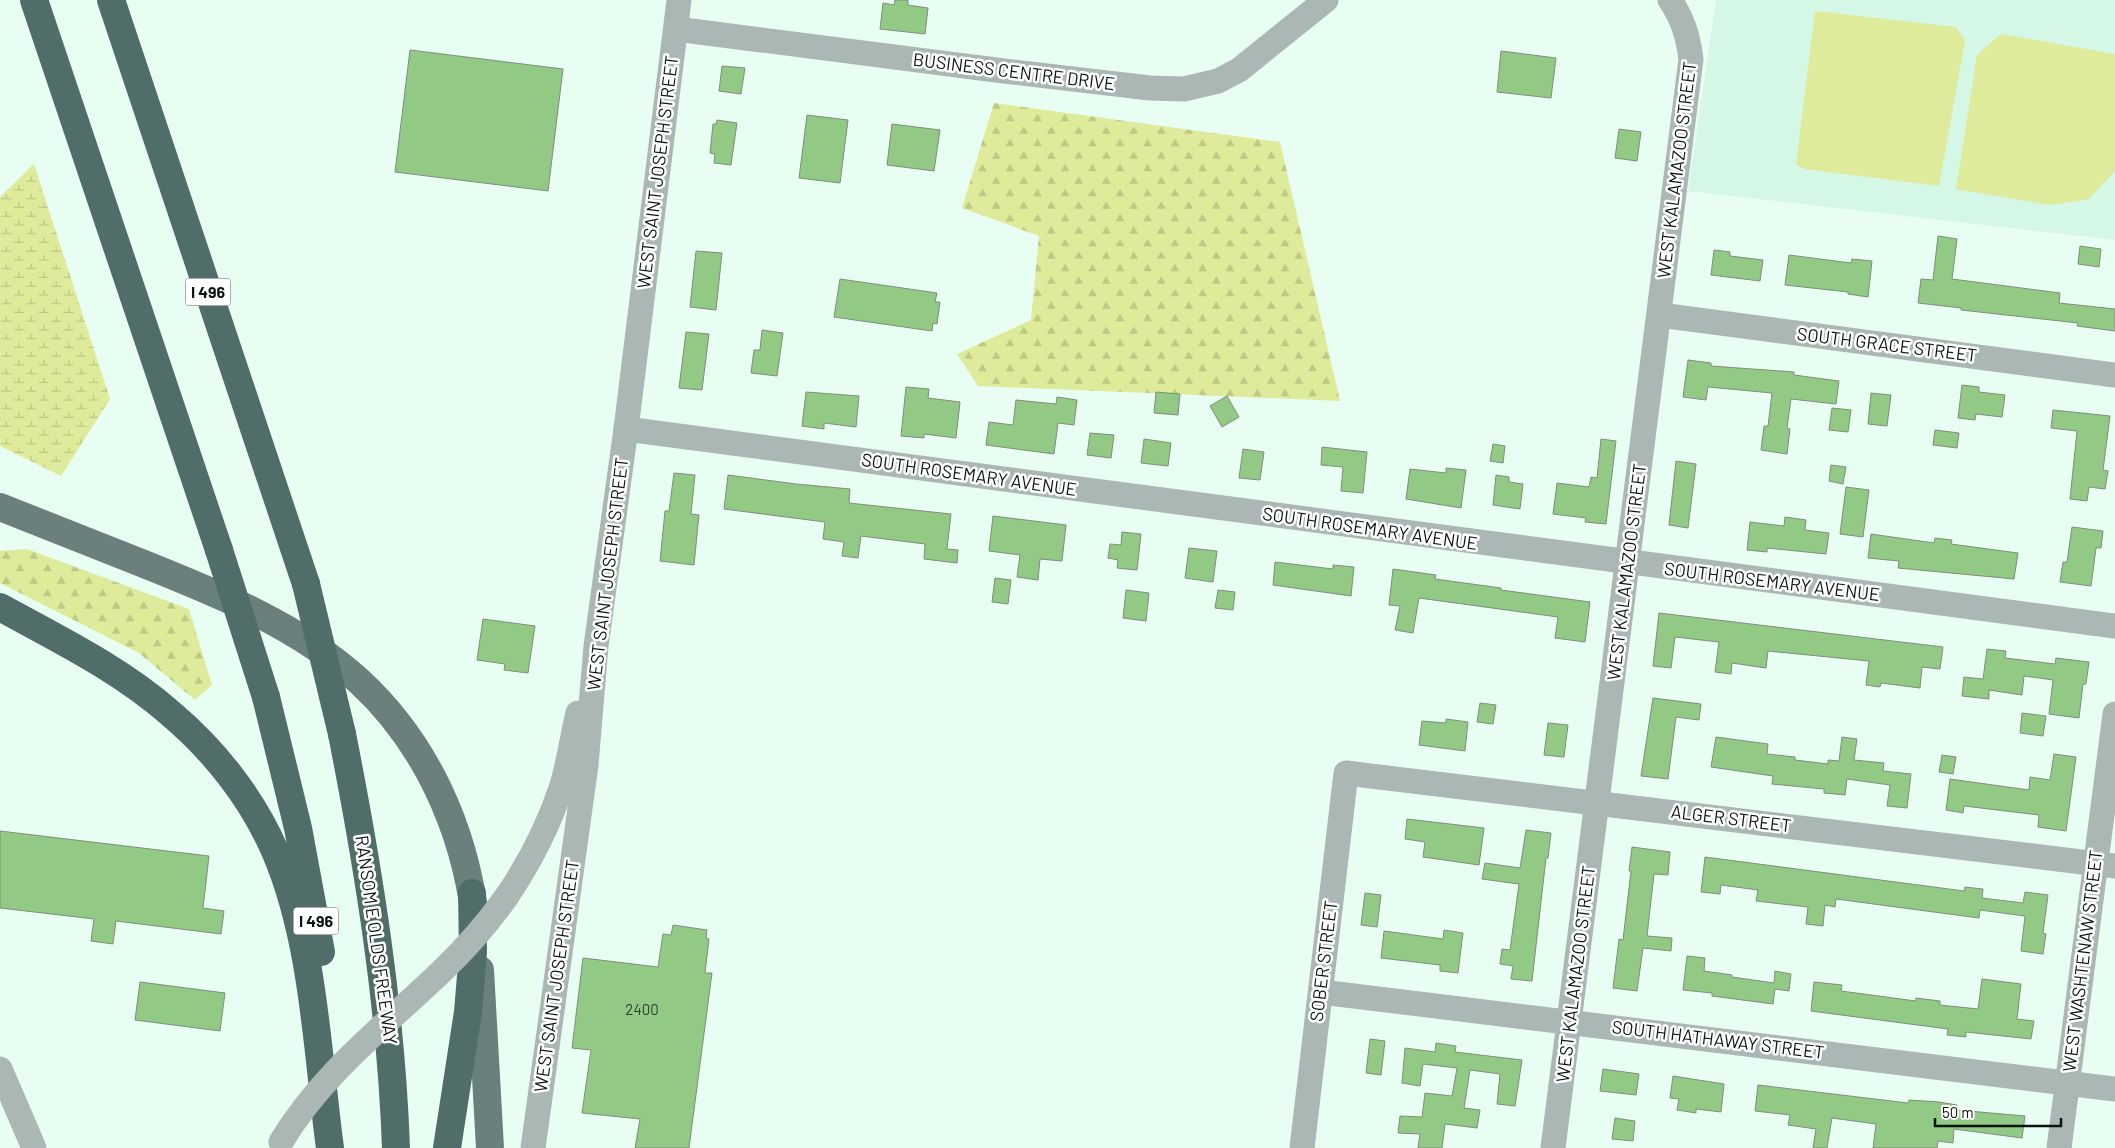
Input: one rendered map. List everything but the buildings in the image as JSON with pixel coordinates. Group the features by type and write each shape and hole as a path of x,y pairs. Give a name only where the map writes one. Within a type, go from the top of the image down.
{"highway":[{"name":"I 496","path":"34,0 219,550 266,697 286,772 312,898 335,1056 342,1148"},
{"name":"RANSOM E OLDS FREEWAY","path":"111,0 306,584 342,734 364,848 380,952 392,1060 396,1148"},
{"path":"0,608 107,667 170,713 219,762 238,786 258,820 281,867 299,931 315,1026 330,1148"},
{"path":"447,1148 468,1012 473,952 472,893"}],"main road":[{"path":"0,507 199,586 256,612 301,638 359,681 397,722 427,766 454,826 472,893 480,970 490,1148"}],"street":[{"name":"WEST SAINT JOSEPH STREET","path":"533,1148 586,765 593,700 596,646 626,429 680,0"},
{"name":"BUSINESS CENTRE DRIVE","path":"676,28 1005,71 1150,88 1184,90 1218,81 1239,70 1326,0"},
{"name":"WEST KALAMAZOO STREET","path":"1553,1148 1691,59 1688,36 1681,17 1670,0"},
{"name":"SOUTH GRACE STREET","path":"1660,315 2115,375"},
{"name":"SOUTH ROSEMARY AVENUE","path":"626,429 2115,626"},
{"path":"280,1145 294,1121 315,1092 347,1059 454,959 507,896 537,847 562,785 578,713 596,646"},
{"name":"WEST WASHTENAW STREET","path":"2059,1148 2067,1082 2105,865 2115,714"},
{"name":"ALGER STREET","path":"1346,773 1598,802 2105,865"},
{"name":"SOBER STREET","path":"1302,1148 1346,773"},
{"name":"SOUTH HATHAWAY STREET","path":"1321,992 2115,1089"},
{"path":"0,1069 34,1148"}],"shaded area":[{"path":"1716,0 2115,0 2115,240 1688,191"}],"green space":[{"path":"1815,11 1956,27 1965,41 1939,186 1804,169 1796,164"},
{"path":"2001,34 2115,54 2115,171 2089,199 2051,205 1956,189 1977,55"},
{"path":"994,103 1280,142 1340,401 978,386 957,354 1031,320 1039,236 962,208"},
{"path":"34,164 110,399 61,476 0,446 0,197"},
{"path":"27,549 189,609 212,685 195,700 139,653 0,583 0,551"}]}
